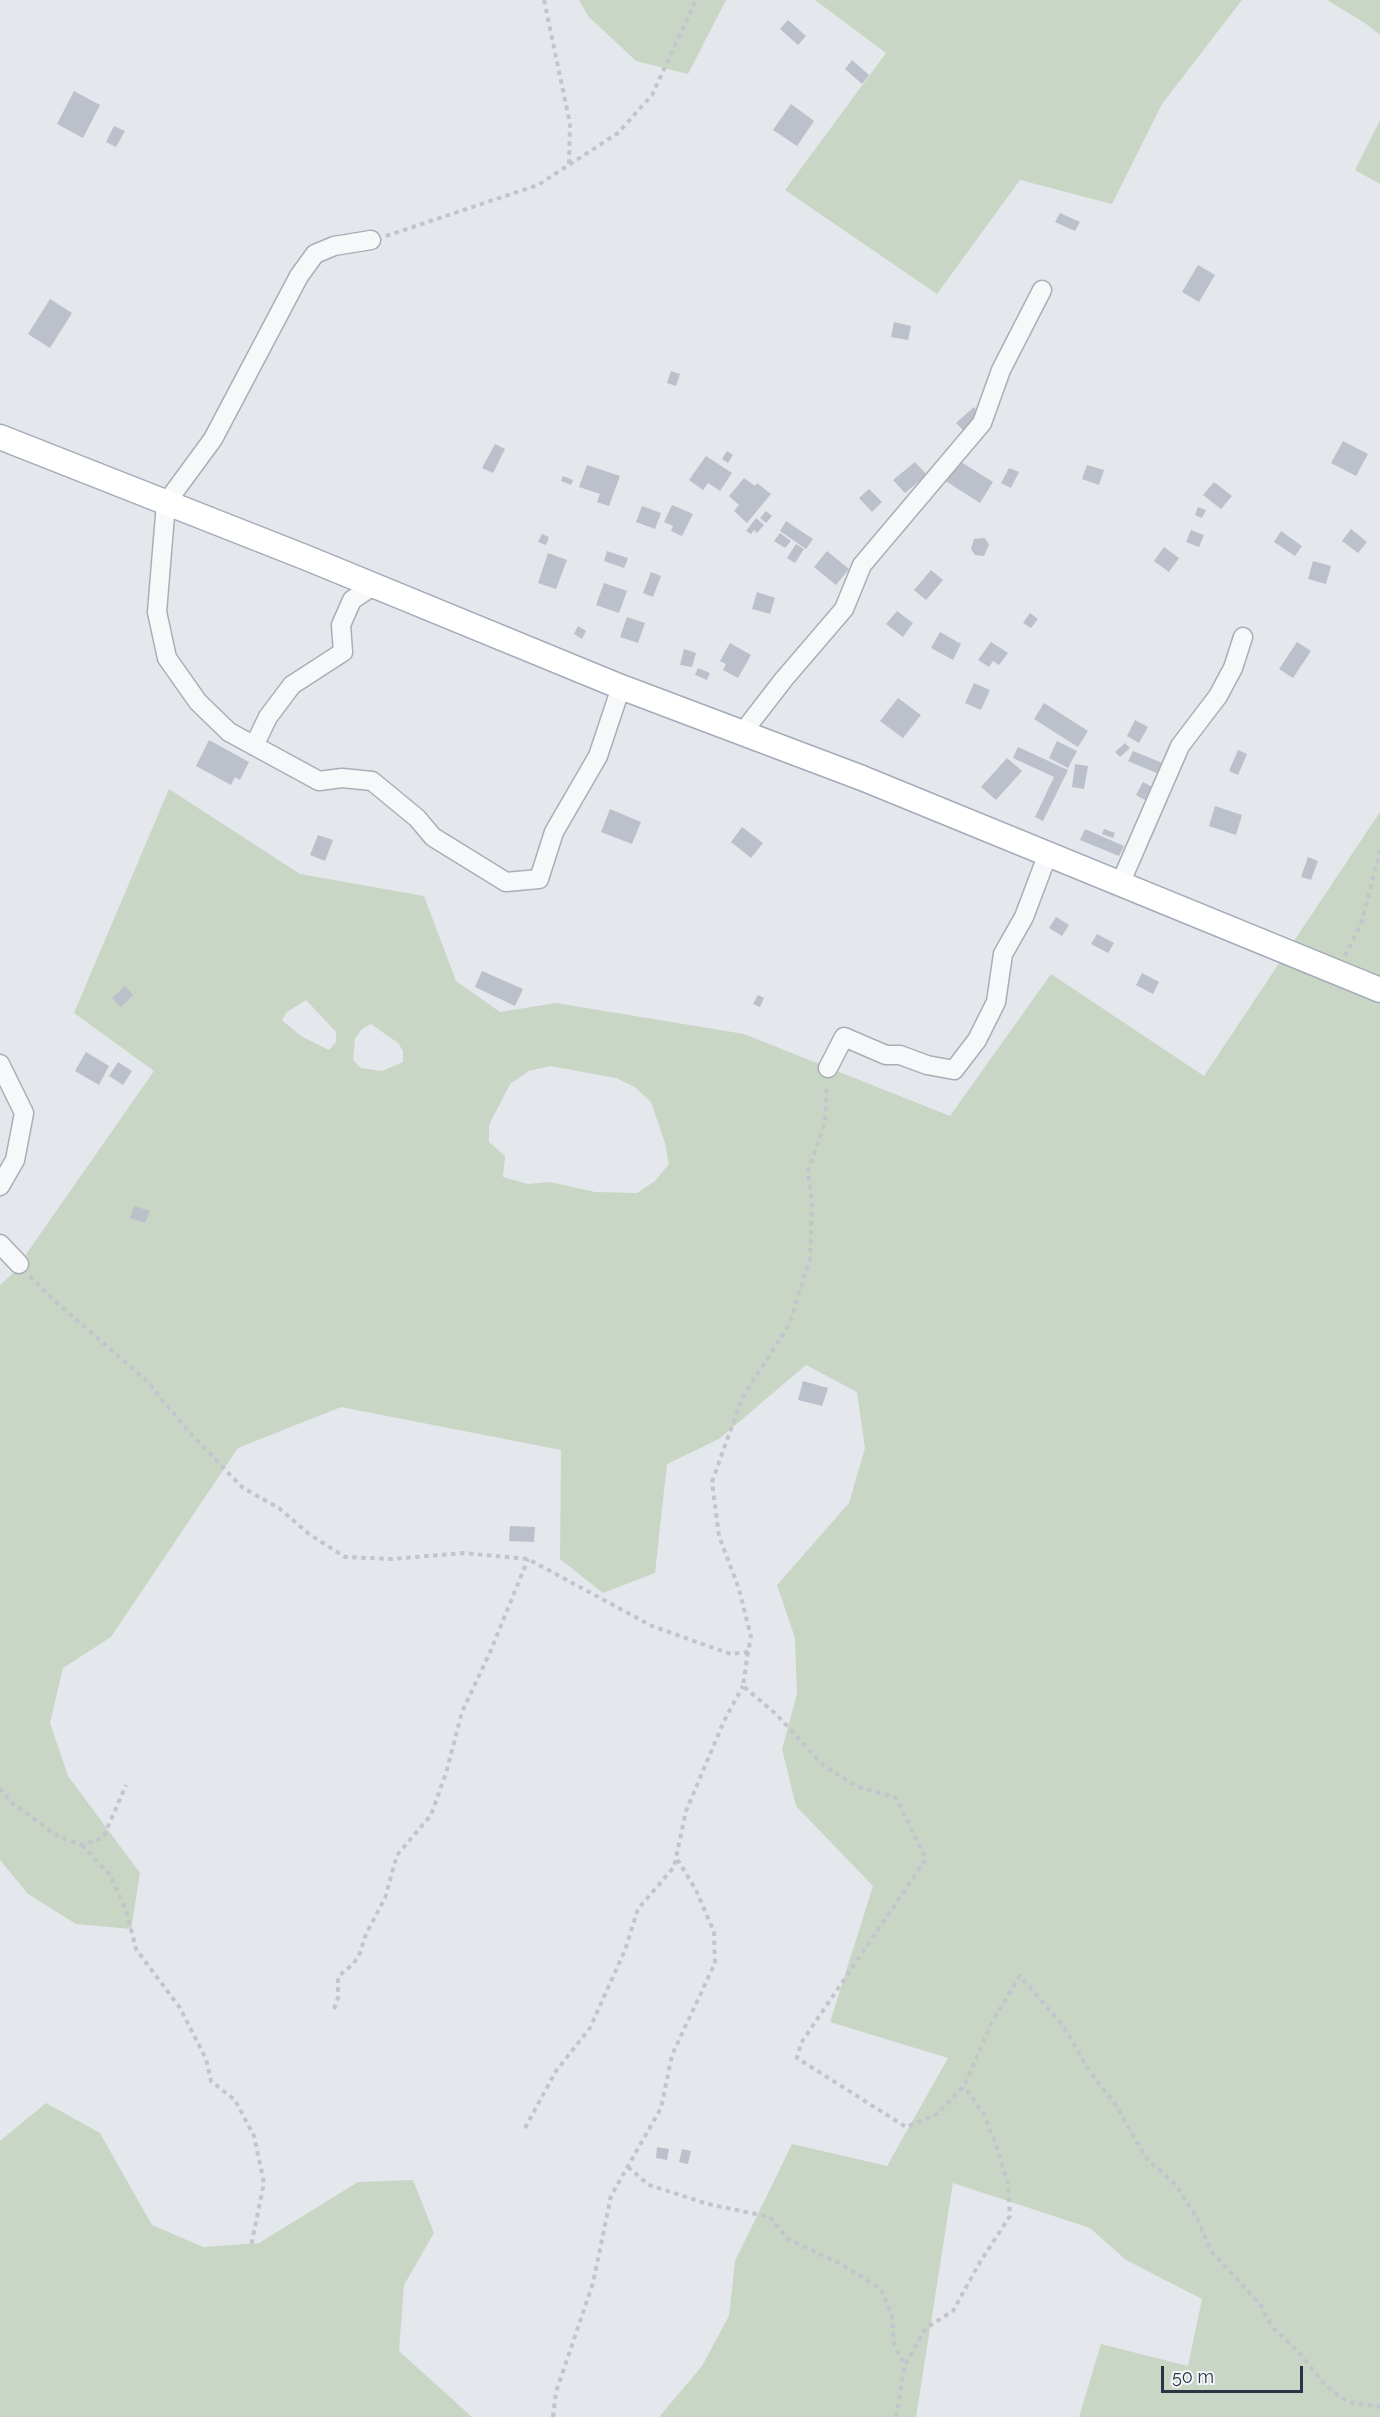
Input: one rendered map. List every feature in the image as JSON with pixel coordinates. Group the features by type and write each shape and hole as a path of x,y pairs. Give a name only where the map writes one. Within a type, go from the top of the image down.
{"main road":[{"path":"0,437 621,687 743,732 1380,990"}],"street":[{"path":"371,240 333,246 315,254 299,276 213,439 166,503 157,612 167,658 198,702 229,732 318,781 342,778 372,781 417,818 433,837 506,882 539,879 554,832 598,756 621,687"},
{"path":"743,732 784,679 844,609 862,565 982,423 1001,370 1042,290"},
{"path":"254,746 268,717 292,685 343,652 341,625 352,600 373,586"},
{"path":"1120,884 1180,746 1218,696 1233,668 1243,637"},
{"path":"828,1068 844,1036 886,1055 900,1055 927,1065 954,1070 977,1040 996,1002 1003,954 1024,917 1047,856"},
{"path":"0,1064 24,1113 15,1161 0,1186"},
{"path":"0,1244 19,1264"}],"path":[{"path":"544,0 570,124 569,167"},
{"path":"371,240 468,211 538,185 618,134 652,95 696,0"},
{"path":"1337,973 1360,924 1380,851"},
{"path":"525,2128 556,2071 591,2028 625,1950 638,1909 674,1868 686,1811 724,1721 743,1686 752,1637 739,1589 719,1536 712,1482 742,1398 789,1324 810,1258 812,1202 808,1171 825,1122 828,1068"},
{"path":"19,1264 57,1304 146,1380 188,1431 243,1488 279,1508 309,1534 345,1557 392,1558 463,1553 528,1559 652,1626 731,1654 748,1652"},
{"path":"334,2009 338,1998 338,1977 354,1963 360,1953 366,1934 385,1898 397,1855 431,1815 446,1773 462,1712 491,1650 528,1559"},
{"path":"743,1686 776,1714 824,1766 856,1786 896,1798 926,1859 801,2043 797,2058 906,2127 937,2114 964,2086 992,2022 1020,1976 1064,2027 1088,2069 1115,2104 1147,2159 1176,2185 1197,2218 1211,2251 1260,2304 1272,2327 1298,2352 1325,2385 1348,2402 1380,2407"},
{"path":"82,1845 103,1838 126,1785"},
{"path":"0,1788 11,1802 59,1837 82,1845 110,1875 126,1910 136,1949 180,2008 206,2059 211,2081 235,2100 254,2136 264,2183 251,2246"},
{"path":"553,2417 556,2392 593,2283 611,2196 661,2108 672,2055 715,1963 714,1932 696,1890 676,1857"},
{"path":"896,2417 905,2365 926,2328 953,2311 980,2262 1010,2216 1008,2184 995,2142 983,2113 964,2086"},
{"path":"628,2167 649,2185 708,2204 770,2217 788,2239 842,2264 881,2289 892,2316 894,2344 905,2365"}],"green space":[{"path":"579,0 726,0 688,74 636,61 588,16"},
{"path":"815,0 1242,0 1162,104 1112,204 1020,180 937,294 785,190 886,53"},
{"path":"1327,0 1380,0 1380,35 1365,23"},
{"path":"1380,120 1380,184 1355,170"},
{"path":"169,789 300,874 424,896 456,981 500,1012 556,1003 744,1034 950,1116 1051,974 1204,1076 1380,812 1380,2417 1079,2417 1101,2344 1188,2366 1202,2299 1126,2260 1090,2228 953,2183 916,2417 659,2417 702,2366 729,2316 735,2261 792,2144 887,2166 948,2058 830,2022 873,1886 796,1806 782,1749 797,1694 795,1638 777,1585 849,1503 865,1448 857,1392 806,1365 719,1439 667,1464 655,1573 603,1593 560,1559 561,1450 341,1407 238,1448 111,1637 63,1668 50,1723 68,1776 140,1873 131,1929 76,1924 28,1894 0,1860 0,1285 13,1273 154,1071 74,1013","holes":["306,1000 336,1032 336,1042 329,1050 301,1036 282,1020 287,1012","371,1024 398,1043 403,1051 403,1062 382,1071 361,1068 353,1060 355,1038 362,1029","550,1066 616,1078 635,1087 651,1102 665,1143 669,1164 655,1181 637,1193 595,1192 550,1182 528,1184 503,1177 505,1156 489,1142 489,1125 510,1084 529,1071"]},
{"path":"46,2103 100,2133 152,2225 203,2247 259,2243 358,2182 413,2180 434,2233 404,2285 399,2351 472,2417 0,2417 0,2141"}],"building":[{"path":"788,20 806,36 798,45 780,29"},
{"path":"852,60 869,75 862,84 845,69"},
{"path":"74,91 100,105 83,138 57,124"},
{"path":"791,104 814,121 797,146 773,130"},
{"path":"114,126 125,131 116,147 106,142"},
{"path":"1060,213 1080,222 1075,231 1055,222"},
{"path":"1198,265 1215,275 1199,302 1182,292"},
{"path":"50,299 72,313 50,348 28,334"},
{"path":"894,322 911,326 908,340 891,337"},
{"path":"671,371 680,374 676,386 667,383"},
{"path":"974,407 980,415 963,430 956,423"},
{"path":"1343,441 1368,454 1356,476 1331,463"},
{"path":"495,444 505,449 493,473 482,468"},
{"path":"727,451 733,455 728,463 722,459"},
{"path":"706,456 732,473 720,491 708,483 703,490 689,480"},
{"path":"958,460 993,482 980,503 944,480"},
{"path":"915,462 927,475 905,493 893,480"},
{"path":"587,465 620,476 609,506 597,502 600,494 579,487"},
{"path":"1087,465 1104,470 1099,485 1082,479"},
{"path":"1009,468 1019,472 1011,488 1001,483"},
{"path":"563,476 573,480 571,485 561,481"},
{"path":"744,478 755,486 757,483 771,494 747,523 734,511 739,505 729,496"},
{"path":"1214,482 1232,496 1221,509 1203,495"},
{"path":"869,489 882,502 872,512 859,498"},
{"path":"672,505 693,514 682,536 671,531 673,526 664,522"},
{"path":"642,506 661,513 655,529 636,522"},
{"path":"1198,507 1206,510 1202,518 1195,515"},
{"path":"766,511 772,516 766,523 760,518"},
{"path":"756,518 764,525 757,533 754,530 751,534 746,531"},
{"path":"786,521 813,539 806,549 780,531"},
{"path":"1351,529 1367,542 1358,553 1342,541"},
{"path":"1191,530 1204,535 1199,547 1186,542"},
{"path":"1281,531 1302,546 1295,556 1274,542"},
{"path":"780,533 791,541 785,548 774,541"},
{"path":"542,534 549,537 546,545 538,542"},
{"path":"985,538 989,545 984,556 975,555 971,549 974,539"},
{"path":"796,544 804,549 795,563 787,558"},
{"path":"1164,547 1179,558 1169,572 1154,561"},
{"path":"607,551 628,558 624,568 604,561"},
{"path":"827,551 849,569 836,585 814,567"},
{"path":"548,553 567,560 556,589 538,583"},
{"path":"1313,561 1331,566 1326,584 1308,579"},
{"path":"931,570 943,580 926,600 914,590"},
{"path":"651,572 661,576 653,597 643,593"},
{"path":"604,583 627,591 619,613 596,605"},
{"path":"757,592 775,598 770,614 752,609"},
{"path":"897,611 913,623 903,637 886,624"},
{"path":"1030,613 1038,619 1031,628 1023,623"},
{"path":"627,617 645,623 638,643 620,637"},
{"path":"578,626 586,631 582,639 574,634"},
{"path":"940,632 961,644 953,660 931,648"},
{"path":"991,642 1008,653 999,665 993,661 989,667 978,660"},
{"path":"1297,642 1311,651 1293,678 1279,669"},
{"path":"730,643 751,655 738,678 723,670 726,664 720,661"},
{"path":"684,649 696,653 692,667 680,665"},
{"path":"698,668 710,673 707,680 695,675"},
{"path":"974,683 990,690 981,710 965,703"},
{"path":"898,698 921,715 903,738 880,721"},
{"path":"1044,703 1088,731 1078,747 1034,719"},
{"path":"1135,720 1148,727 1139,743 1127,736"},
{"path":"209,740 249,762 240,780 235,777 231,785 196,766"},
{"path":"1057,741 1077,751 1068,768 1049,758"},
{"path":"1125,743 1130,748 1120,757 1115,752"},
{"path":"1018,747 1068,770 1043,821 1035,817 1054,777 1013,758"},
{"path":"1238,750 1247,754 1238,775 1229,771"},
{"path":"1133,751 1165,764 1161,775 1128,761"},
{"path":"1007,758 1022,771 996,800 981,787"},
{"path":"1075,764 1088,766 1084,789 1072,787"},
{"path":"1143,782 1152,787 1145,800 1136,795"},
{"path":"1215,806 1242,815 1236,835 1209,826"},
{"path":"610,809 641,822 632,844 601,832"},
{"path":"742,827 763,843 751,858 731,842"},
{"path":"1085,829 1124,846 1119,856 1080,840"},
{"path":"1104,829 1115,833 1113,838 1102,834"},
{"path":"318,835 333,840 325,861 310,855"},
{"path":"1308,857 1318,861 1311,880 1301,877"},
{"path":"1056,917 1069,925 1062,936 1049,928"},
{"path":"1097,934 1114,943 1108,953 1091,944"},
{"path":"482,971 523,989 515,1006 475,987"},
{"path":"1142,973 1159,982 1153,994 1136,985"},
{"path":"125,986 133,995 121,1007 112,998"},
{"path":"758,995 764,998 760,1007 753,1004"},
{"path":"86,1052 109,1066 99,1085 75,1071"},
{"path":"118,1062 132,1071 123,1085 109,1076"},
{"path":"134,1206 150,1211 145,1223 130,1218"},
{"path":"803,1381 828,1388 822,1406 798,1400"},
{"path":"510,1526 535,1527 534,1542 509,1541"},
{"path":"657,2147 669,2149 667,2160 656,2158"},
{"path":"682,2149 691,2151 688,2164 679,2162"}]}
